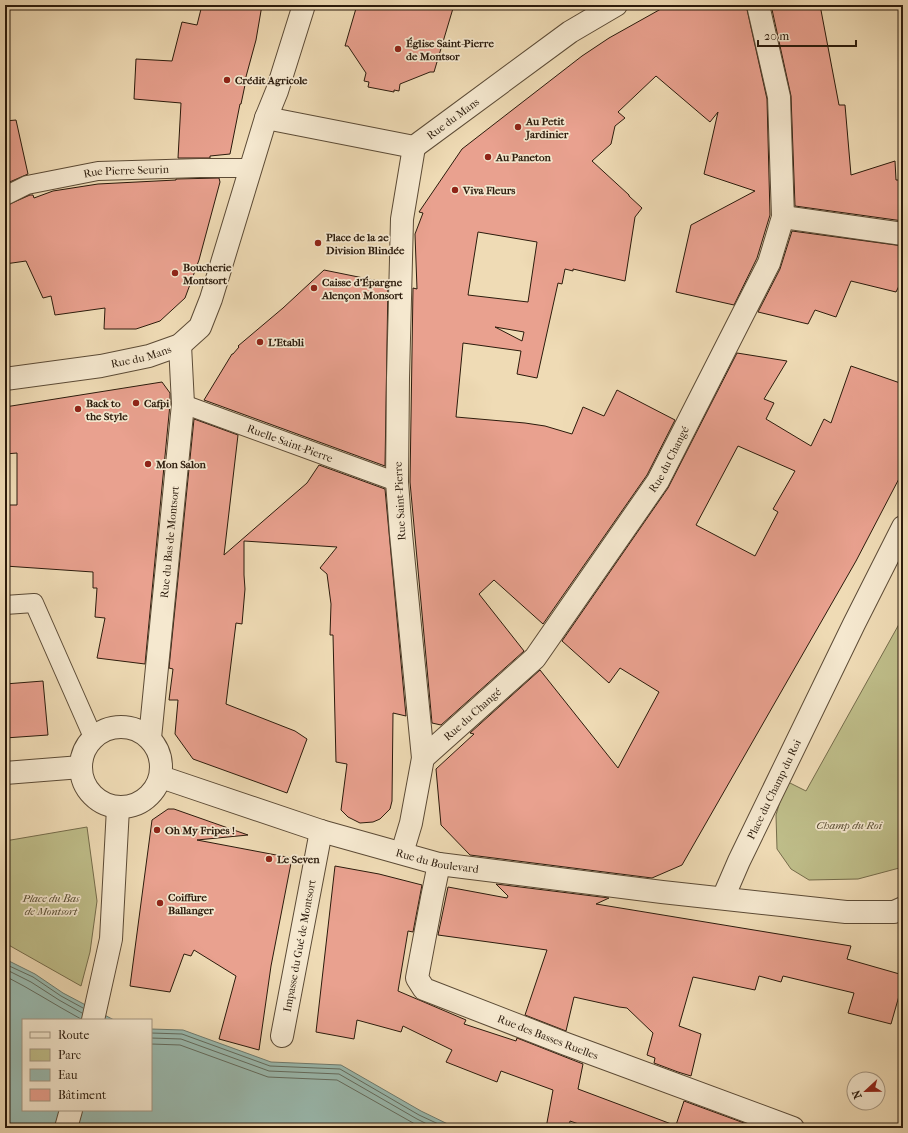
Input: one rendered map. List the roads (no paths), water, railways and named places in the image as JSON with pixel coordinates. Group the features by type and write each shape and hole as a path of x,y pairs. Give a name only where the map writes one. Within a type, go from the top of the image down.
{"street":[{"name":"Rue du Mans","path":"5,379 101,366 149,356 180,345 200,327 211,299 266,118 277,91 304,5"},
{"name":"Rue du Mans","path":"414,147 570,32 616,5"},
{"name":"Rue du Changé","path":"423,758 535,658 658,481 769,263 783,217 779,97 758,5"},
{"path":"266,118 414,147"},
{"name":"Rue Saint-Pierre","path":"402,853 411,823 423,758 397,482 402,219 414,147"},
{"path":"783,217 903,234"},
{"name":"Rue du Bas de Montsort","path":"150,738 183,404 180,345"},
{"name":"Place du Champ du Roi","path":"724,898 739,861 847,638 903,528"},
{"path":"128,727 140,731 150,738 156,745 160,754 162,765 160,777 155,790 145,800 132,806 118,808 104,804 93,796 82,778 81,767 82,756 86,746 93,737 109,728 128,727"},
{"path":"5,773 81,767"},
{"name":"Rue du Boulevard","path":"160,777 321,831 440,864 654,891 724,898"},
{"path":"93,1019 111,939 118,808"},
{"name":"Impasse du Gué de Montsort","path":"282,1036 321,831"},
{"name":"Rue des Basses Ruelles","path":"440,864 417,978 424,989 566,1044 793,1128"},
{"path":"724,898 846,912 900,912"},
{"path":"66,1128 71,1111"}],"lane":[{"name":"Rue Pierre Seurin","path":"5,196 27,185 98,171 251,168"},
{"name":"Ruelle Saint-Pierre","path":"183,404 397,482"},
{"path":"5,604 34,603 93,737"}],"water":[{"path":"5,959 35,974 63,993 112,1019 22,1019 22,1111 152,1111 152,1029 183,1030 271,1062 341,1065 421,1111 456,1128 5,1128"}],"place":[{"name":"Église Saint-Pierre de Montsor","path":"398,49"},
{"name":"Crédit Agricole","path":"227,80"},
{"name":"Au Petit Jardinier","path":"518,127"},
{"name":"Au Paneton","path":"488,157"},
{"name":"Viva Fleurs","path":"455,190"},
{"name":"Place de la 2e Division Blindée","path":"318,243"},
{"name":"Boucherie Montsort","path":"175,273"},
{"name":"Caisse d'Épargne Alençon Monsort","path":"314,288"},
{"name":"L'Etabli","path":"260,342"},
{"name":"Cafpi","path":"136,403"},
{"name":"Back to the Style","path":"78,409"},
{"name":"Mon Salon","path":"148,464"},
{"name":"Oh My Fripes !","path":"157,830"},
{"name":"Le Seven","path":"269,859"},
{"name":"Coiffure Ballanger","path":"160,903"}],"park label":[{"name":"Champ du Roi","path":"849,825"},
{"name":"Place du Bas de Montsort","path":"51,904"}]}
